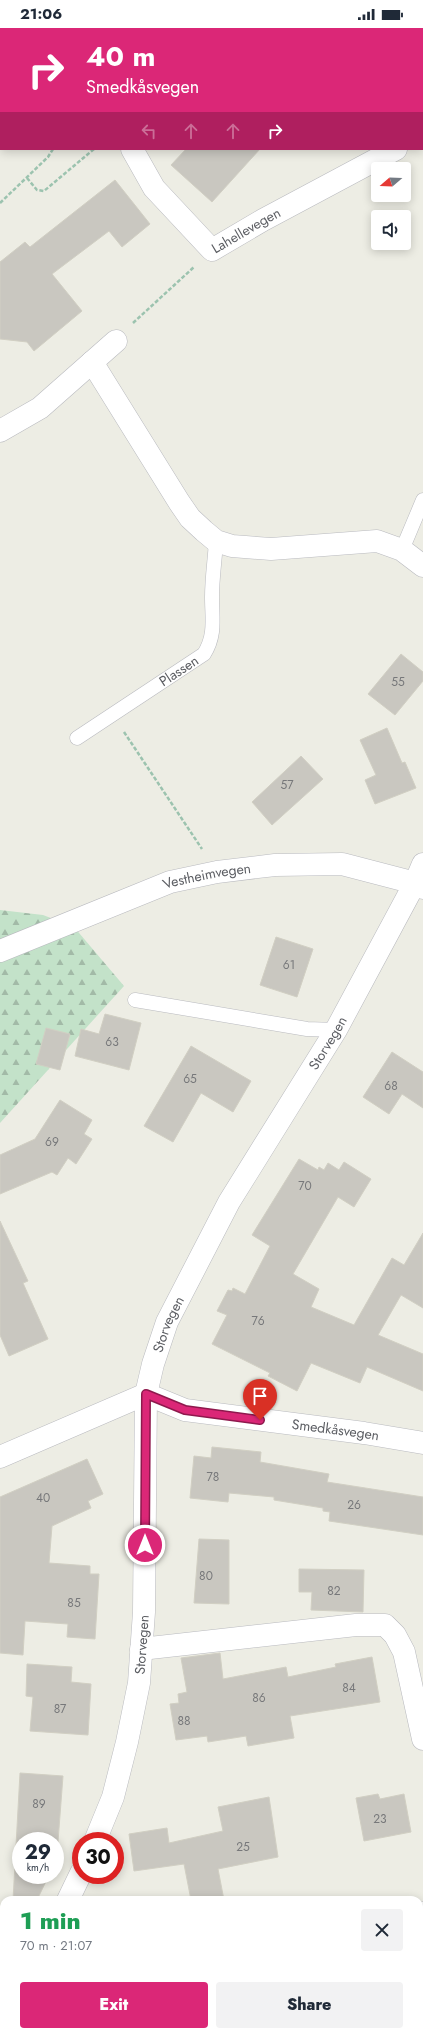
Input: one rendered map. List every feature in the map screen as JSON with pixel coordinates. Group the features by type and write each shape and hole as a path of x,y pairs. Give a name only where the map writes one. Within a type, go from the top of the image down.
{"street":[{"name":"Lahellevegen","path":"133,150 154,188 212,250 263,220 394,150"},
{"path":"0,431 40,408 116,341"},
{"path":"92,362 190,518 216,541 232,546 271,549 377,540 402,550 423,566"},
{"name":"Vestheimvegen","path":"0,951 170,882 218,872 276,864 342,864 420,878"},
{"name":"Storvegen","path":"99,1832 113,1797 128,1742 140,1683 144,1612 146,1394 153,1364 167,1322 229,1202 336,1030 420,878"},
{"path":"0,1457 146,1394"},
{"name":"Smedkåsvegen","path":"146,1394 185,1410 423,1442"},
{"path":"141,1649 356,1625 385,1625 395,1634 404,1652 423,1739"},
{"path":"70,1896 76,1884"}],"lane":[{"path":"402,550 423,500"},
{"name":"Plassen","path":"77,738 197,660 208,648 213,630 212,597 216,541"},
{"path":"135,1000 307,1030 336,1030"}],"path":[{"path":"0,203 48,158 52,150"},
{"path":"27,178 37,190 44,191 93,150"},
{"path":"116,341 144,312 212,250"},
{"path":"113,714 218,872"}],"green space":[{"path":"0,910 43,915 74,927 124,986 0,1123"}],"building":[{"path":"185,150 259,150 212,202 171,165"},
{"path":"115,180 150,224 122,247 109,231 52,274 82,311 34,351 27,342 0,339 0,262 25,242 30,247"},
{"path":"401,654 423,672 423,681 395,715 368,694"},
{"path":"387,728 402,763 405,762 416,788 375,804 365,780 376,775 360,740"},
{"path":"301,756 323,779 272,825 252,802"},
{"path":"276,937 313,949 297,997 260,985"},
{"path":"105,1014 141,1023 129,1070 75,1056 81,1029 99,1034"},
{"path":"46,1028 70,1034 60,1070 36,1064"},
{"path":"191,1046 251,1081 233,1112 201,1093 173,1142 144,1126"},
{"path":"392,1052 423,1072 423,1108 402,1094 389,1114 363,1097"},
{"path":"60,1100 92,1120 84,1134 92,1139 76,1164 68,1158 57,1175 52,1172 0,1194 0,1155 35,1139"},
{"path":"299,1159 318,1170 319,1167 324,1170 328,1163 339,1170 344,1162 371,1179 354,1207 338,1197 293,1274 319,1289 311,1307 354,1325 392,1258 404,1265 423,1233 423,1308 401,1295 378,1335 423,1354 423,1391 367,1367 360,1383 311,1363 297,1391 268,1376 270,1373 212,1344 227,1315 217,1311 228,1290 232,1291 233,1288 245,1294 270,1246 252,1235"},
{"path":"0,1221 28,1281 23,1283 48,1339 9,1356 0,1335"},
{"path":"212,1447 261,1452 260,1462 329,1474 327,1482 423,1497 423,1535 329,1521 330,1512 323,1511 323,1508 274,1500 274,1497 229,1493 228,1502 190,1498 194,1456 211,1458"},
{"path":"87,1459 103,1494 88,1501 91,1508 52,1526 49,1563 90,1566 90,1574 99,1574 95,1639 67,1637 68,1624 25,1621 23,1655 0,1653 0,1497"},
{"path":"199,1539 229,1540 229,1604 194,1603"},
{"path":"299,1569 364,1570 363,1612 311,1610 312,1592 299,1592"},
{"path":"220,1653 223,1679 286,1667 288,1677 336,1667 335,1664 372,1657 380,1702 290,1716 294,1738 248,1746 246,1736 208,1742 207,1736 176,1740 170,1704 179,1703 178,1694 187,1692 181,1658"},
{"path":"27,1664 72,1667 71,1682 91,1684 88,1735 30,1731 33,1697 26,1696"},
{"path":"20,1773 63,1776 59,1832 17,1832"},
{"path":"378,1794 380,1799 404,1794 411,1832 364,1841 356,1798"},
{"path":"269,1797 278,1857 218,1869 223,1896 190,1896 184,1864 134,1871 129,1834 167,1828 169,1843 223,1831 218,1807"},
{"path":"14,1884 45,1884 39,1896 13,1896"}],"route":[{"path":"145,1545 146,1394 185,1410 260,1420"}]}
